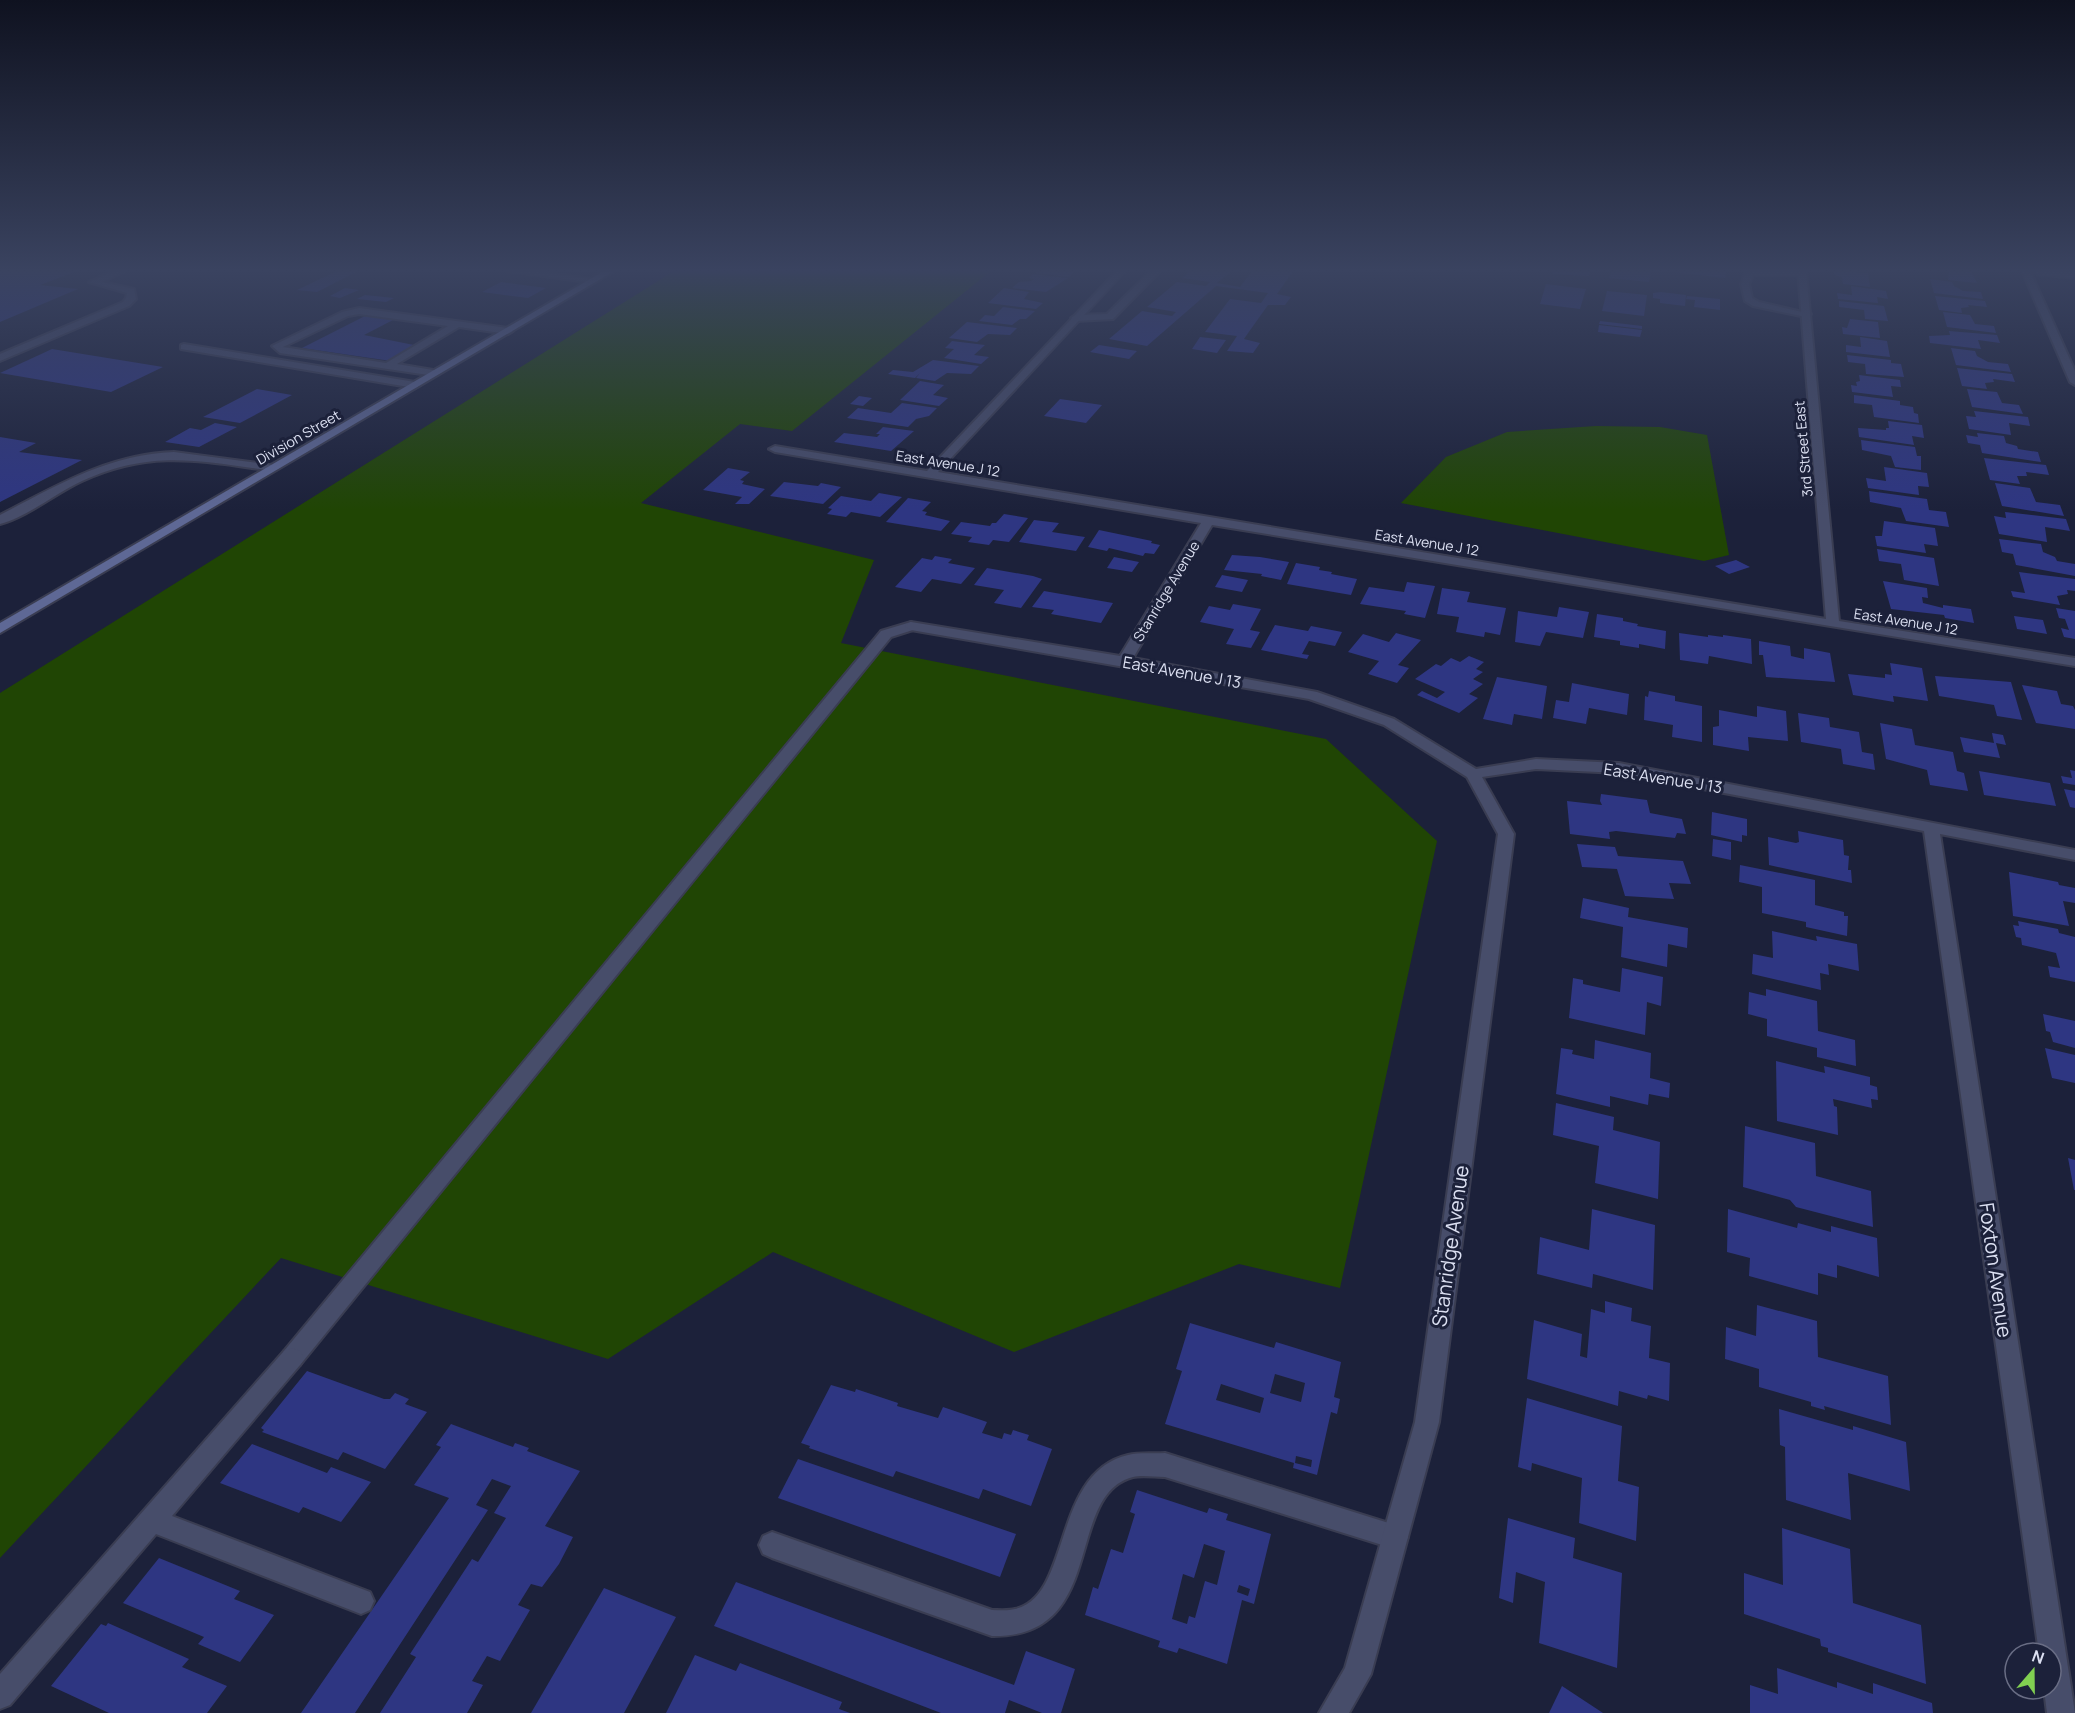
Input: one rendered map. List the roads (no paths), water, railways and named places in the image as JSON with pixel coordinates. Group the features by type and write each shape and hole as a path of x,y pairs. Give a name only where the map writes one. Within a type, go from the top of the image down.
{"main road":[{"name":"Division Street","path":"1,628 473,351"}],"street":[{"path":"0,358 16,351"},
{"path":"208,351 415,385"},
{"path":"286,351 435,373"},
{"path":"387,366 412,351"},
{"path":"929,475 1045,351"},
{"name":"3rd Street East","path":"1809,351 1833,624"},
{"path":"2061,351 2075,382"},
{"name":"East Avenue J 12","path":"775,449 2075,662"},
{"path":"0,520 75,482 132,460 158,456 186,456 273,468"},
{"name":"Stanridge Avenue","path":"1124,661 1208,521"},
{"name":"East Avenue J 13","path":"151,1520 292,1358 886,634 911,626 1312,695 1389,722 1473,774 1536,764 1619,768 2075,855"},
{"name":"Stanridge Avenue","path":"1333,1713 1358,1674 1427,1422 1506,834 1473,774"},
{"name":"Foxton Avenue","path":"1931,827 2061,1713"},
{"path":"772,1545 992,1623 1020,1622 1039,1612 1053,1595 1092,1493 1113,1472 1131,1466 1151,1463 1165,1465 1395,1537"},
{"path":"0,1695 151,1520 361,1601"}]}
